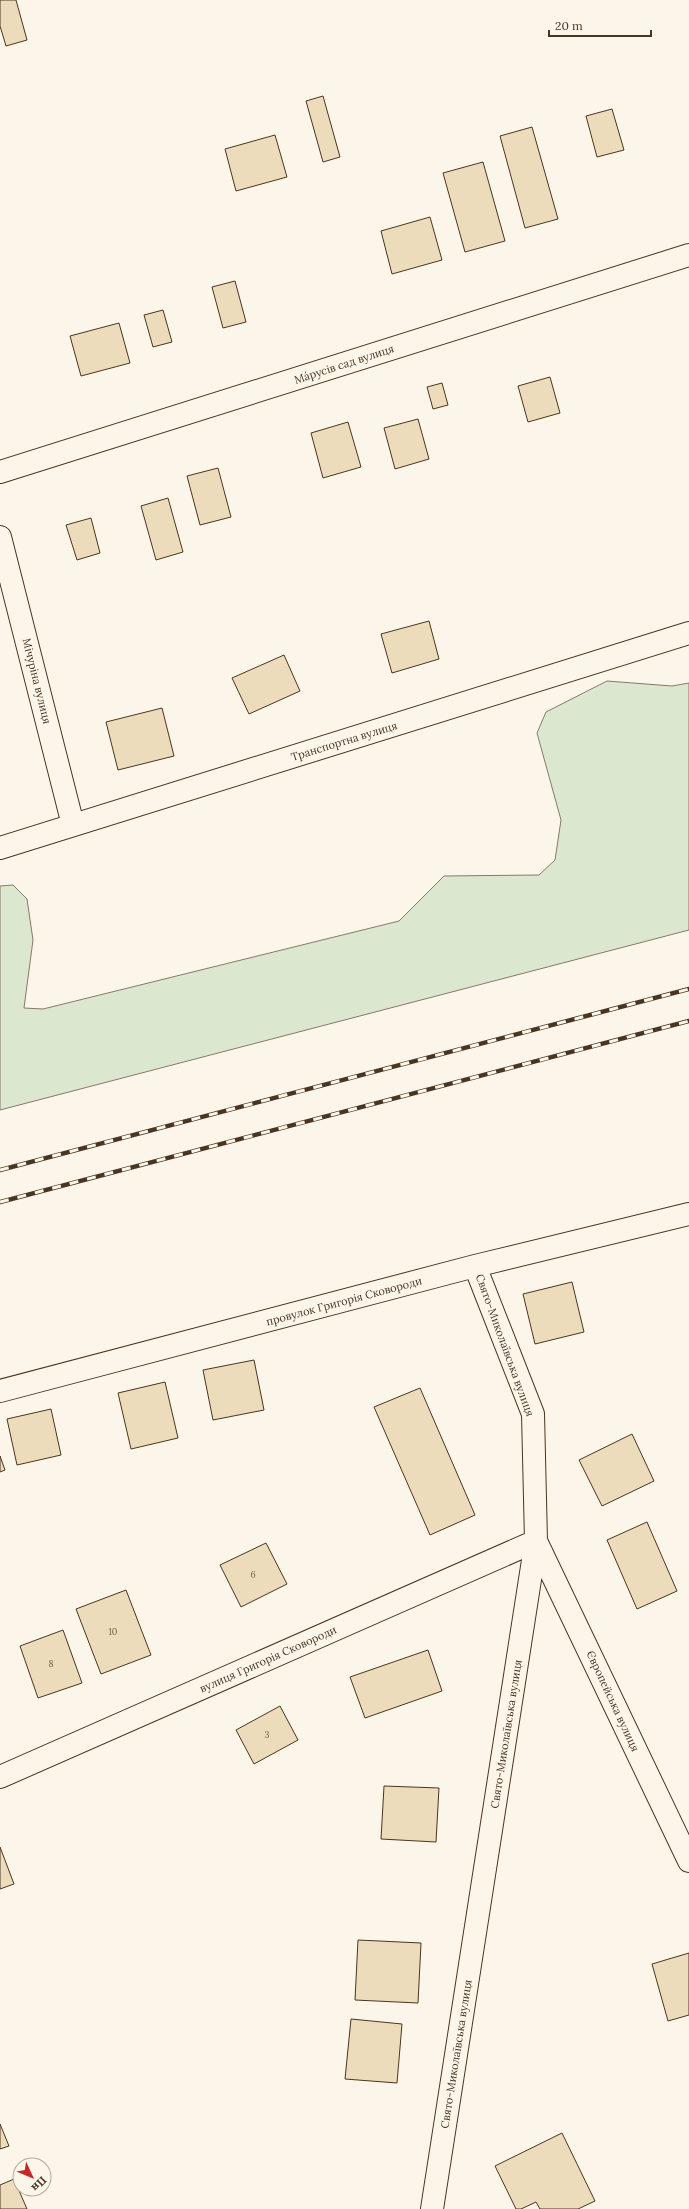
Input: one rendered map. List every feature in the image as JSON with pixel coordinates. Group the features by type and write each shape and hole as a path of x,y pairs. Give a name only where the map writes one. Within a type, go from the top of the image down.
{"street":[{"name":"Мáрусів сад вулиця","path":"0,472 689,255"},
{"name":"Мічуріна вулиця","path":"0,537 73,825"},
{"name":"Транспортна вулиця","path":"0,848 689,633"},
{"name":"провулок Григорія Сковороди","path":"0,1391 475,1266 689,1214"},
{"name":"Свято-Миколаївська вулиця","path":"432,2209 536,1541 533,1414 475,1266"},
{"name":"вулиця Григорія Сковороди","path":"0,1777 536,1541"},
{"name":"Європейська вулиця","path":"536,1541 689,1861"}],"green space":[{"path":"607,681 672,686 689,683 689,930 0,1110 0,886 13,885 27,899 33,940 24,1008 43,1009 399,921 444,876 539,875 555,860 561,820 537,733 546,712"}],"building":[{"path":"0,0 16,0 27,40 6,46 0,26"},
{"path":"323,96 340,157 323,162 306,101"},
{"path":"612,109 624,150 597,157 586,116"},
{"path":"532,127 558,219 525,228 500,136"},
{"path":"275,135 287,177 236,191 225,149"},
{"path":"483,162 505,241 465,252 443,173"},
{"path":"430,217 442,260 392,274 381,231"},
{"path":"235,281 246,322 223,328 212,287"},
{"path":"163,310 172,342 153,347 144,315"},
{"path":"119,323 130,363 81,376 70,336"},
{"path":"550,377 560,413 528,422 518,386"},
{"path":"442,383 448,405 433,409 427,387"},
{"path":"418,419 429,459 395,469 384,428"},
{"path":"348,422 361,467 323,478 311,433"},
{"path":"218,468 231,517 200,525 187,476"},
{"path":"168,498 183,552 156,560 141,506"},
{"path":"91,518 100,553 77,560 66,525"},
{"path":"429,621 439,659 392,673 381,634"},
{"path":"284,655 300,691 249,714 232,678"},
{"path":"162,708 174,756 118,770 106,722"},
{"path":"572,1282 584,1332 535,1344 523,1294"},
{"path":"254,1360 264,1410 213,1420 203,1370"},
{"path":"165,1382 178,1438 131,1449 118,1393"},
{"path":"420,1388 475,1515 430,1535 374,1407"},
{"path":"51,1409 61,1455 17,1465 7,1419"},
{"path":"632,1434 654,1481 602,1506 579,1460"},
{"path":"0,1456 5,1470 0,1472"},
{"path":"647,1522 677,1591 637,1609 607,1540"},
{"path":"266,1543 287,1584 241,1607 220,1565"},
{"path":"126,1590 151,1655 101,1674 76,1609"},
{"path":"63,1630 82,1683 38,1698 20,1646"},
{"path":"428,1650 442,1691 365,1718 350,1677"},
{"path":"280,1706 298,1740 254,1764 236,1730"},
{"path":"384,1786 439,1788 436,1842 381,1839"},
{"path":"0,1847 14,1884 0,1889"},
{"path":"358,1940 421,1943 418,2003 355,2000"},
{"path":"689,1953 689,2015 668,2021 652,1964"},
{"path":"351,2019 402,2024 397,2083 345,2079"},
{"path":"0,2124 9,2146 0,2149"},
{"path":"562,2133 595,2201 578,2209 540,2209 536,2202 521,2209 516,2209 495,2166"},
{"path":"12,2180 12,2197 22,2197 27,2209 0,2209 0,2185"}],"railway":[{"path":"0,1170 689,989"},
{"path":"0,1202 689,1021"}]}
